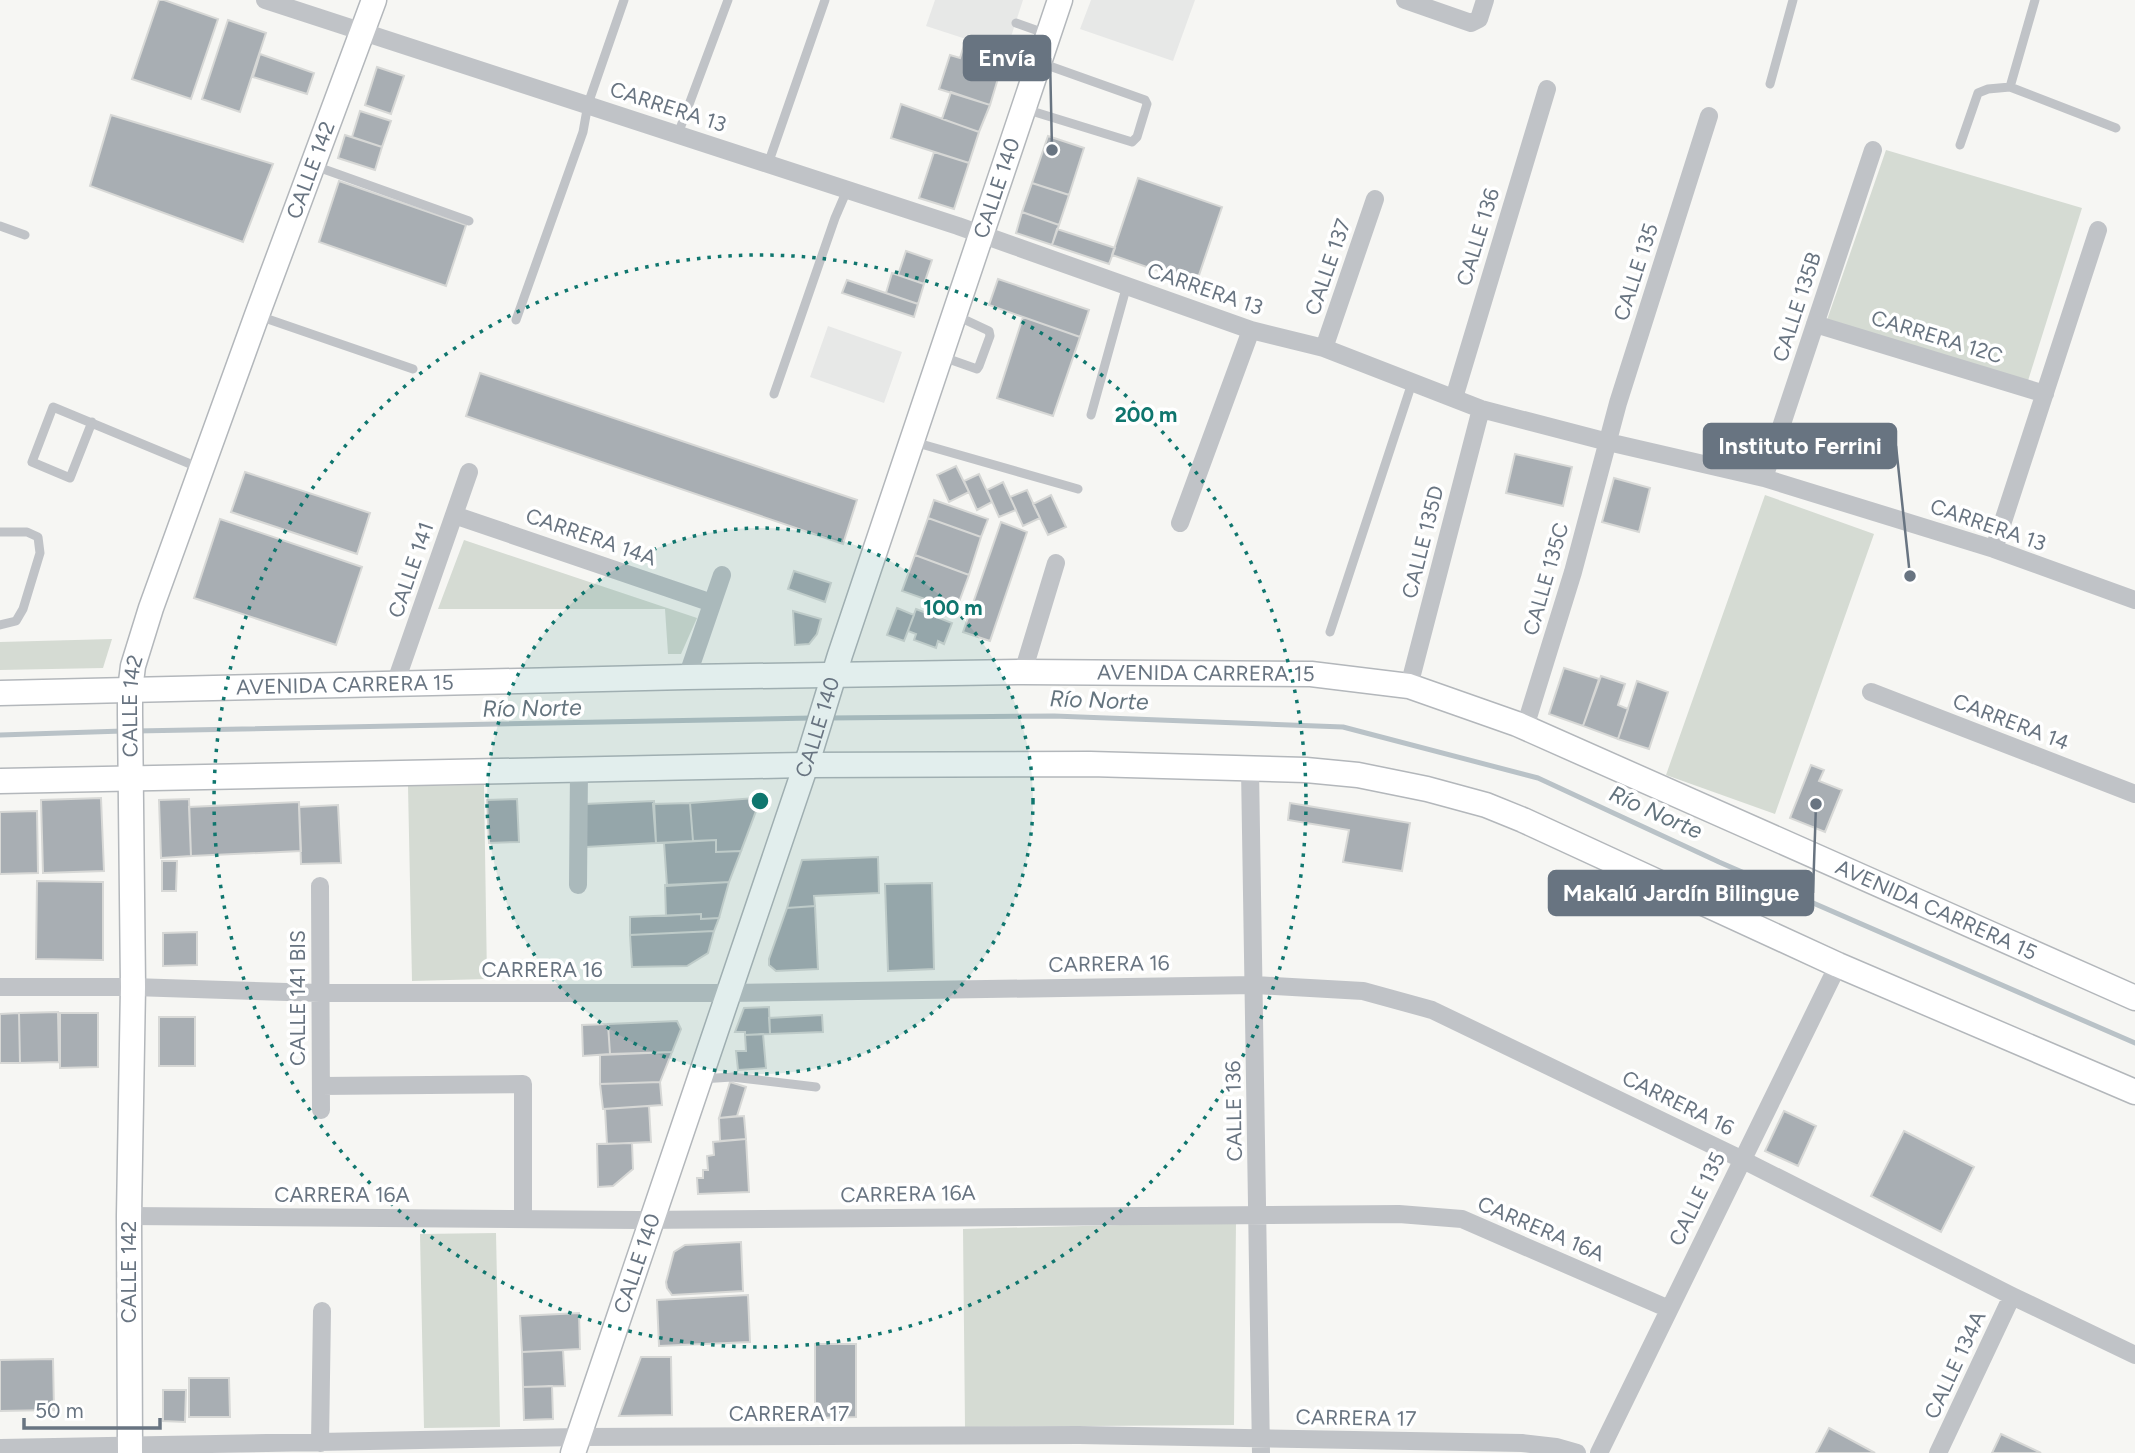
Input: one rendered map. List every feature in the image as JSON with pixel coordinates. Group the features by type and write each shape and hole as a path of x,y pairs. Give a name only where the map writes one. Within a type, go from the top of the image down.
{"main road":[{"name":"CALLE 142","path":"130,1449 129,1216 133,987 130,696 141,639 374,0"},
{"name":"CALLE 140","path":"576,1445 808,759 832,680 1060,0"},
{"name":"AVENIDA CARRERA 15","path":"0,693 130,696 395,684 687,677 832,680 1023,672 1311,674 1409,686 1525,727 2135,998"},
{"path":"0,781 130,773 579,770 808,759 1307,770 1358,775 1427,789 1523,820 1838,965 2135,1092"}],"street":[{"name":"CARRERA 13","path":"265,0 982,234 1251,330 1324,348 1481,408 1608,443 1764,478 1994,550 2135,600"},
{"path":"1405,0 1471,23 1479,19 1485,0"},
{"name":"CALLE 136","path":"1454,398 1547,89"},
{"name":"CALLE 135","path":"1608,443 1618,403 1709,117"},
{"name":"CALLE 135B","path":"1764,478 1873,150"},
{"name":"CALLE 137","path":"1324,348 1375,199"},
{"path":"1994,550 2098,230"},
{"name":"CARRERA 12C","path":"1815,324 2045,394"},
{"path":"1180,523 1251,330"},
{"name":"CALLE 135D","path":"1409,686 1481,408"},
{"name":"CALLE 135C","path":"1525,727 1573,572 1608,443"},
{"name":"CALLE 141","path":"395,684 470,472"},
{"name":"CARRERA 14A","path":"454,515 712,603"},
{"path":"1023,672 1056,564"},
{"path":"687,677 722,575"},
{"name":"CARRERA 14","path":"1871,692 2135,794"},
{"name":"CALLE 136","path":"1250,769 1261,1446"},
{"path":"578,885 579,770"},
{"name":"CALLE 141 BIS","path":"320,886 321,1110"},
{"name":"CALLE 135","path":"1599,1453 1838,965"},
{"name":"CARRERA 16","path":"0,987 133,987 320,993 729,993 1255,985 1363,990 1432,1010 1741,1159 2135,1355"},
{"path":"321,1086 523,1084 523,1219"},
{"name":"CARRERA 16A","path":"129,1216 652,1219 1399,1214 1462,1219 1669,1309"},
{"name":"CALLE 134A","path":"1938,1453 2012,1296"},
{"path":"320,1443 322,1311"},
{"name":"CARRERA 17","path":"0,1448 130,1449 320,1443 576,1445 1079,1435 1261,1446 1522,1443 1556,1447 1577,1453"}],"lane":[{"path":"516,320 583,132 588,104 624,0"},
{"path":"678,134 728,0"},
{"path":"768,164 825,0"},
{"path":"1770,84 1793,0"},
{"path":"2010,87 2035,0"},
{"path":"1016,23 1048,35"},
{"path":"1024,109 1132,142 1137,137 1147,104 1145,100 1039,62"},
{"path":"1960,145 1978,93 1988,89 2010,87 2116,128"},
{"path":"312,165 469,221"},
{"path":"774,394 847,190"},
{"path":"0,226 25,234"},
{"path":"1091,415 1127,285"},
{"path":"257,315 413,369"},
{"path":"941,356 977,369 990,336 989,331 955,315"},
{"path":"1331,632 1412,383"},
{"path":"92,422 70,478 32,462 53,407 92,422 202,468"},
{"path":"913,441 1078,489"},
{"path":"0,532 27,532 38,537 40,553 23,609 16,621 0,625"},
{"path":"700,1079 732,1077 816,1087"}],"shaded area":[{"path":"935,0 1023,0 1006,52 926,26"},
{"path":"1091,0 1195,0 1173,61 1080,29"},
{"path":"1886,150 2082,208 2027,384 1827,320"},
{"path":"828,326 902,352 884,403 810,377"},
{"path":"1765,495 1874,534 1775,814 1666,775"},
{"path":"464,540 697,618 681,654 668,654 665,609 438,609"},
{"path":"112,639 103,668 0,670 0,642"},
{"path":"484,785 487,979 412,981 408,786"},
{"path":"1236,1222 1234,1425 965,1427 963,1229"},
{"path":"496,1233 500,1427 424,1428 420,1234"}],"building":[{"path":"159,0 218,19 191,99 132,79"},
{"path":"228,20 266,33 240,112 202,99"},
{"path":"966,39 1006,52 990,105 939,89 950,55 960,58"},
{"path":"260,54 314,73 307,94 253,77"},
{"path":"377,67 404,76 391,114 365,105"},
{"path":"951,92 990,105 979,132 942,119"},
{"path":"901,104 979,132 969,163 891,138"},
{"path":"360,111 391,121 382,147 352,137"},
{"path":"111,115 273,164 243,242 90,186"},
{"path":"345,135 382,147 375,170 338,158"},
{"path":"1048,136 1084,148 1069,195 1032,183"},
{"path":"934,152 969,163 954,209 919,198"},
{"path":"1138,178 1222,207 1196,284 1112,255"},
{"path":"339,181 466,225 446,286 319,242"},
{"path":"1032,183 1069,195 1059,225 1022,212"},
{"path":"1022,212 1059,225 1052,245 1016,233"},
{"path":"1057,229 1115,248 1109,264 1052,245"},
{"path":"906,251 932,260 924,284 898,275"},
{"path":"892,273 924,284 918,304 886,293"},
{"path":"998,279 1089,310 1080,337 989,305"},
{"path":"847,280 918,304 914,317 842,293"},
{"path":"1023,317 1080,337 1053,416 997,398"},
{"path":"480,373 857,500 843,544 466,416"},
{"path":"1515,454 1572,467 1563,506 1506,493"},
{"path":"956,466 969,492 949,502 937,475"},
{"path":"245,472 370,513 357,554 231,512"},
{"path":"979,474 992,502 977,510 964,481"},
{"path":"1614,478 1650,488 1639,532 1602,522"},
{"path":"1003,482 1016,510 999,517 987,490"},
{"path":"1027,490 1040,518 1023,526 1010,497"},
{"path":"1051,495 1066,527 1048,535 1033,504"},
{"path":"934,500 988,519 981,537 928,518"},
{"path":"928,518 981,537 969,575 915,555"},
{"path":"220,519 362,567 336,645 194,598"},
{"path":"1001,522 1027,532 990,641 963,632"},
{"path":"915,555 969,575 956,610 902,591"},
{"path":"794,571 831,583 825,602 788,589"},
{"path":"897,608 914,615 904,641 887,635"},
{"path":"916,609 952,623 944,644 938,641 936,648 914,640 916,634 908,631"},
{"path":"793,611 821,619 817,634 809,644 795,645"},
{"path":"1564,668 1599,679 1583,726 1549,714"},
{"path":"1601,676 1625,684 1618,705 1628,709 1618,739 1583,726"},
{"path":"1637,681 1668,692 1649,749 1618,739"},
{"path":"1811,765 1824,770 1819,781 1842,790 1825,832 1790,818"},
{"path":"101,798 104,871 43,873 41,800"},
{"path":"755,798 756,811 741,851 716,852 716,840 693,841 690,803"},
{"path":"189,799 191,856 161,858 159,800"},
{"path":"517,799 519,842 489,843 487,800"},
{"path":"654,801 656,843 586,847 584,804"},
{"path":"299,802 301,851 191,856 189,807"},
{"path":"690,803 693,841 656,843 653,804"},
{"path":"1290,803 1410,823 1402,871 1343,862 1349,830 1288,820"},
{"path":"338,805 341,863 301,864 299,807"},
{"path":"37,811 38,873 0,874 0,812"},
{"path":"716,840 716,852 741,851 729,882 667,886 664,843"},
{"path":"878,857 879,893 814,896 815,906 787,908 802,860"},
{"path":"162,861 177,861 176,891 162,891"},
{"path":"37,881 103,882 103,960 36,959"},
{"path":"729,882 719,918 701,919 701,914 666,916 665,885"},
{"path":"932,883 934,969 888,971 885,884"},
{"path":"815,906 818,969 776,971 769,965 769,959 787,908"},
{"path":"701,914 701,919 719,918 714,931 630,935 630,917"},
{"path":"714,931 708,953 687,966 632,967 630,935"},
{"path":"197,932 197,965 163,966 163,933"},
{"path":"769,1007 770,1034 745,1035 745,1032 735,1032 744,1008"},
{"path":"58,1012 59,1062 20,1063 19,1013"},
{"path":"19,1013 20,1063 0,1063 0,1014"},
{"path":"60,1013 98,1013 98,1067 60,1068"},
{"path":"822,1015 823,1032 770,1034 769,1018"},
{"path":"159,1017 195,1017 195,1066 159,1066"},
{"path":"677,1021 681,1029 672,1052 610,1054 608,1024"},
{"path":"608,1024 610,1054 583,1056 582,1025"},
{"path":"763,1034 766,1068 738,1070 736,1051 746,1051 745,1035"},
{"path":"672,1052 660,1082 600,1084 600,1055"},
{"path":"660,1082 662,1105 603,1109 600,1084"},
{"path":"730,1082 746,1087 737,1116 719,1118"},
{"path":"649,1106 651,1142 607,1144 605,1109"},
{"path":"1784,1111 1816,1126 1798,1166 1765,1151"},
{"path":"744,1116 746,1139 720,1141 719,1118"},
{"path":"1904,1131 1974,1167 1941,1232 1871,1196"},
{"path":"746,1139 749,1192 698,1194 697,1178 703,1178 703,1170 708,1170 707,1156 714,1155 713,1142"},
{"path":"632,1143 633,1169 613,1186 598,1187 597,1144"},
{"path":"741,1242 743,1291 672,1295 667,1288 666,1282 674,1252 685,1245"},
{"path":"748,1295 750,1342 659,1346 657,1300"},
{"path":"579,1313 580,1349 522,1352 520,1316"},
{"path":"815,1344 856,1344 856,1417 815,1418"},
{"path":"563,1350 565,1386 523,1387 522,1352"},
{"path":"641,1357 671,1357 672,1415 619,1416"},
{"path":"53,1359 54,1410 0,1411 0,1360"},
{"path":"189,1378 229,1378 230,1417 189,1417"},
{"path":"552,1386 553,1419 524,1420 523,1387"},
{"path":"163,1390 186,1390 185,1422 163,1421"},
{"path":"1829,1428 1875,1453 1816,1453"},
{"path":"2001,1434 2041,1453 1992,1453"}],"waterway":[{"name":"Río Norte","path":"829,718 1054,716 1343,727 1538,778 1719,862 2135,1043"},
{"name":"Río Norte","path":"136,731 812,718"},
{"name":"Río Norte","path":"0,735 123,731"}],"place":[{"name":"Envía","path":"1052,150"},
{"name":"Instituto Ferrini","path":"1910,576"},
{"name":"Makalú Jardín Bilingue","path":"1816,804"}]}
